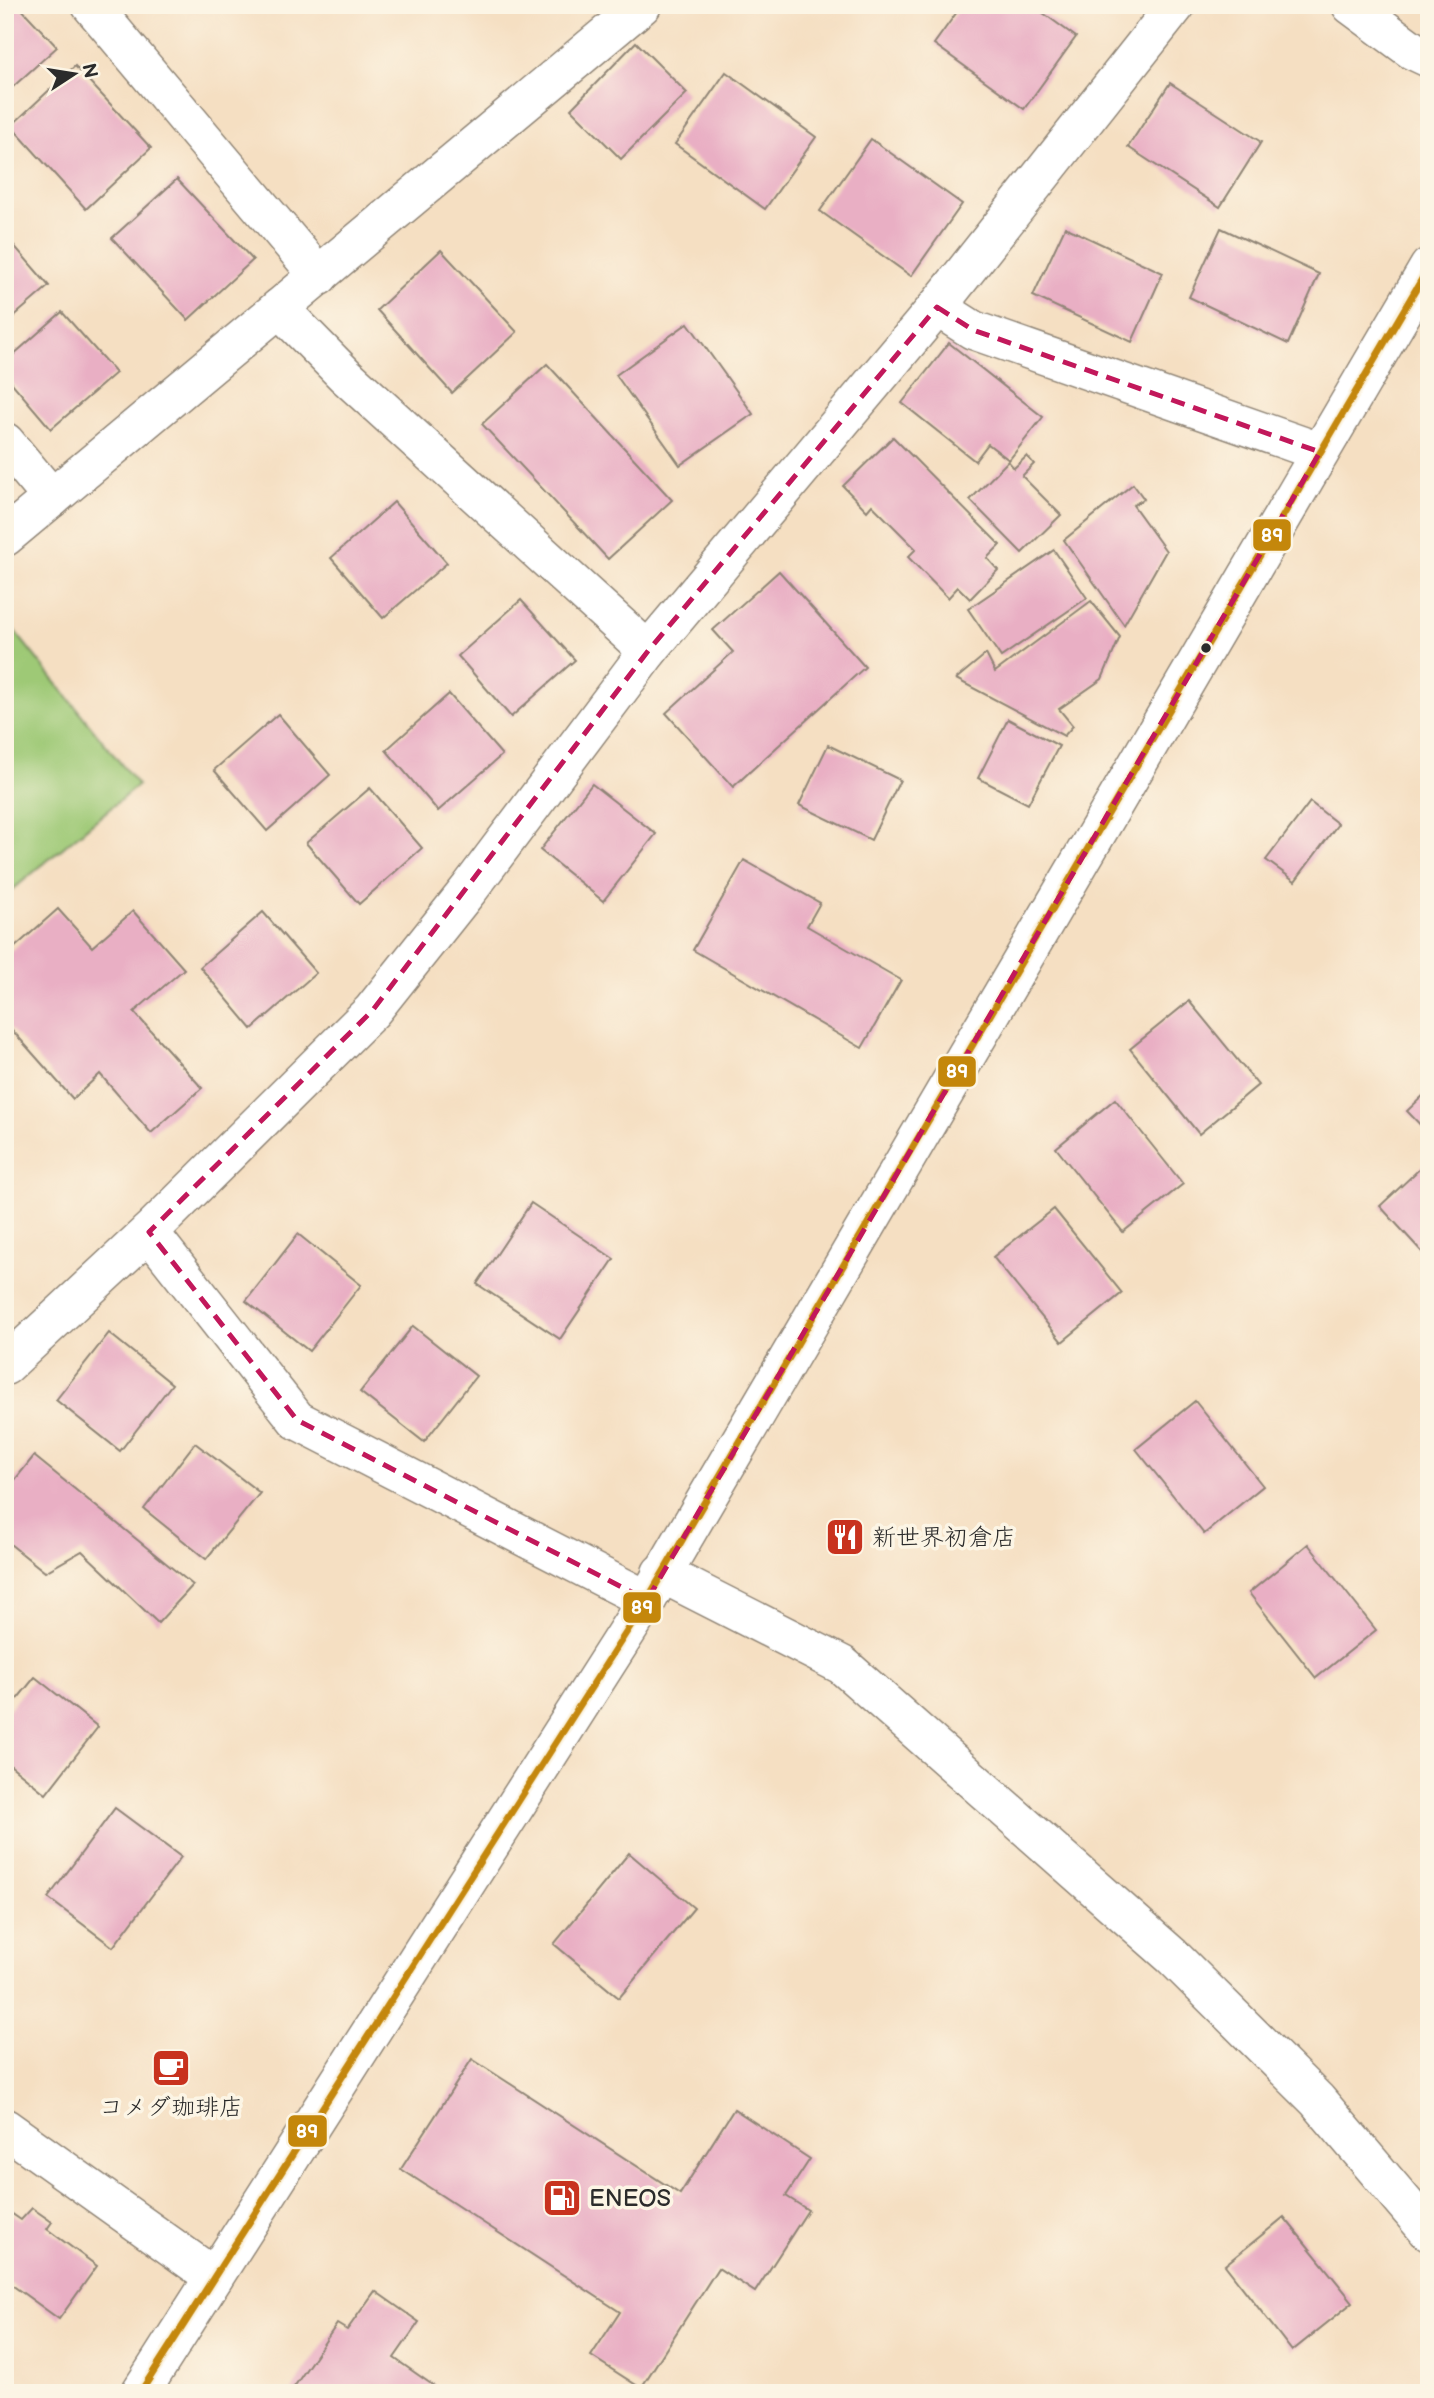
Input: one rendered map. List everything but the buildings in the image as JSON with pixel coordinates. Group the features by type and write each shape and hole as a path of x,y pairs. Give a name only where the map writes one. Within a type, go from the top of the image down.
{"street":[{"path":"91,5 319,276"},
{"path":"5,537 642,5"},
{"path":"5,1366 149,1232 372,1011 470,888 649,651 937,307 1176,5"},
{"path":"1351,5 1412,50 1429,58"},
{"path":"140,2393 654,1586 1429,267"},
{"path":"937,307 973,330 1320,452"},
{"path":"279,308 345,375 649,651"},
{"path":"5,442 52,498"},
{"path":"149,1232 297,1420 654,1586 842,1665 1172,1956 1317,2100 1429,2232"},
{"path":"5,2128 214,2277"}],"highlighted area":[{"path":"937,307 973,330 1320,452 661,1573 647,1600 297,1420 149,1232 372,1011 648,651"}],"green space":[{"path":"5,619 138,785 5,896"}],"transit line":[{"name":"89","path":"140,2393 647,1600 1429,267"}],"place":[{"name":"新世界初倉店","path":"845,1537"},
{"name":"コメダ珈琲店","path":"171,2068"},
{"name":"ENEOS","path":"562,2198"}]}
